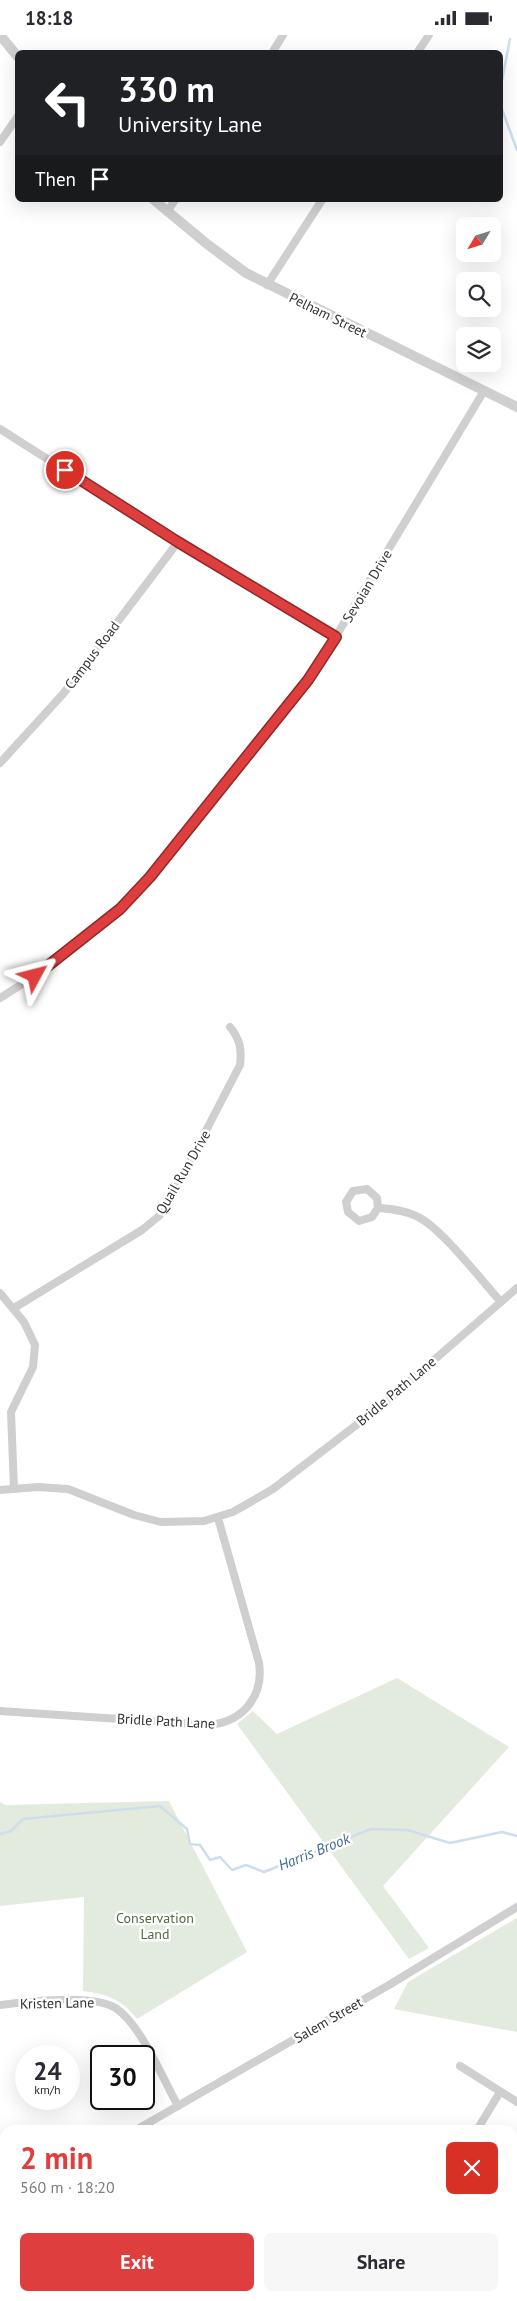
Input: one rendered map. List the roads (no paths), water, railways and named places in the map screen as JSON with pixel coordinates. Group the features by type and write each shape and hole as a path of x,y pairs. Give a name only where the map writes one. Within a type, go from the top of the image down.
{"street":[{"path":"0,35 15,53"},
{"path":"274,50 283,35"},
{"path":"419,50 429,35"},
{"path":"0,142 15,120"},
{"name":"Pelham Street","path":"156,202 226,259 268,285 517,407"},
{"path":"167,212 174,202"},
{"path":"268,285 321,202"},
{"name":"Sevoian Drive","path":"0,998 35,976 120,909 150,877 308,680 336,637 484,391"},
{"path":"0,429 178,542 336,637"},
{"name":"Campus Road","path":"0,763 63,694 178,542"},
{"name":"Quail Run Drive","path":"14,1308 142,1230 164,1211 240,1065 241,1049 239,1040 230,1027"},
{"path":"366,1189 377,1198 378,1208 372,1217 359,1221 350,1215 346,1202 353,1191 366,1189"},
{"path":"378,1208 410,1213 428,1223 501,1302"},
{"name":"Bridle Path Lane","path":"0,1490 38,1487 68,1489 134,1515 161,1522 190,1523 233,1513 260,1497 394,1395 517,1288"},
{"path":"0,1293 14,1308 30,1332 35,1353 32,1367 11,1411 14,1489"},
{"name":"Bridle Path Lane","path":"0,1711 209,1725 225,1722 246,1709 258,1687 259,1663 218,1518"},
{"name":"Salem Street","path":"145,2125 389,1985 517,1907"},
{"name":"Kristen Lane","path":"0,2005 32,2001 68,2000 103,2003 116,2008 129,2020 138,2034 178,2106"},
{"path":"460,2065 517,2102"},
{"path":"480,2125 500,2092"}],"waterway":[{"path":"503,75 510,39"},
{"path":"503,112 517,150"},
{"name":"Harris Brook","path":"0,1834 11,1831 23,1819 160,1806 187,1829 190,1844 200,1845 210,1860 220,1857 232,1870 246,1865 264,1872 371,1829 407,1830 450,1843 502,1832 517,1836"}],"park label":[{"name":"Conservation Land","path":"155,1926"}]}
